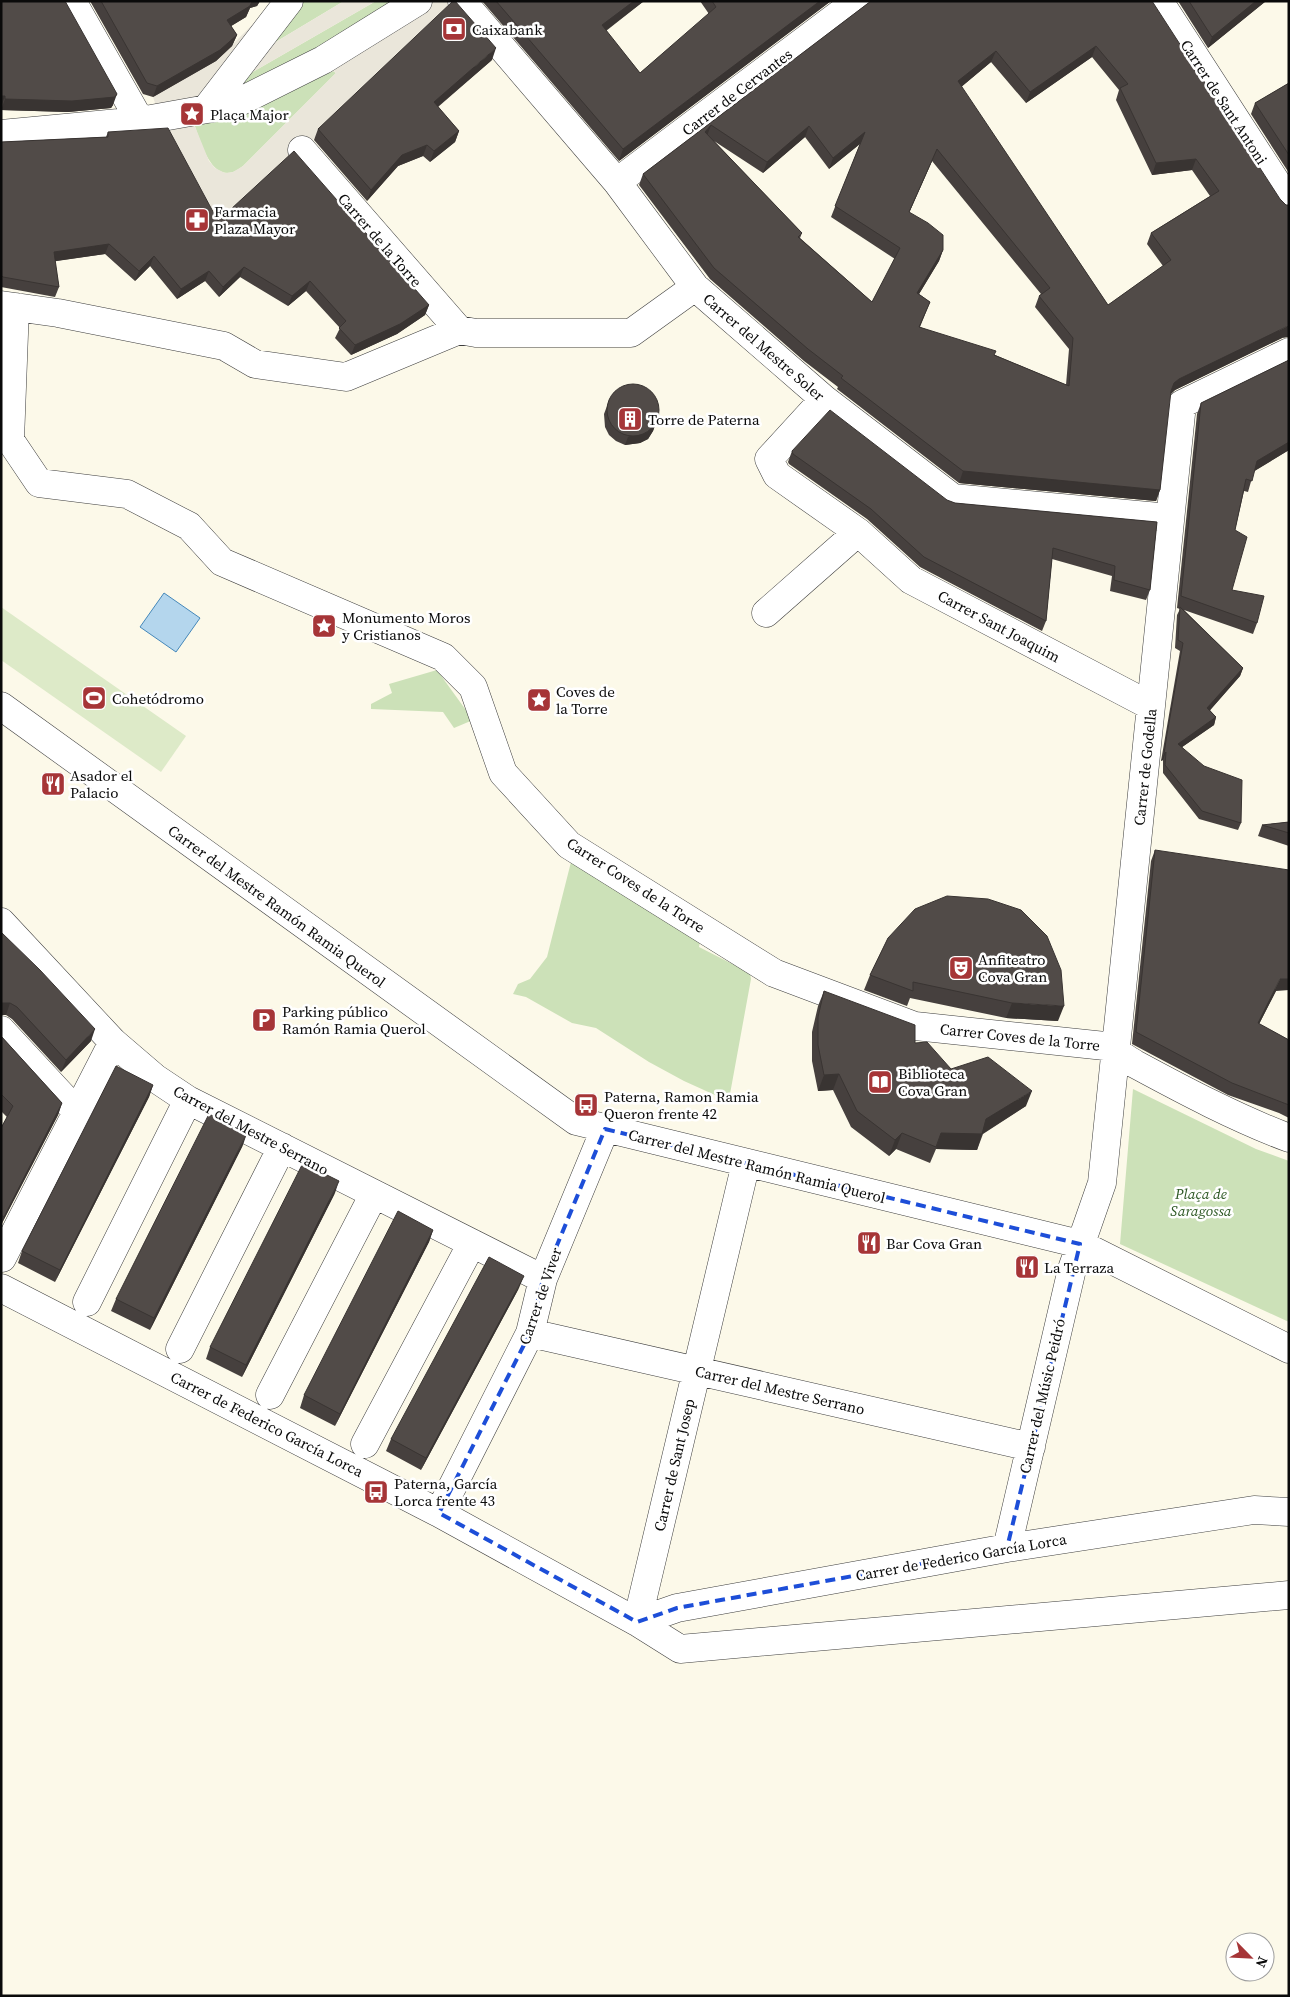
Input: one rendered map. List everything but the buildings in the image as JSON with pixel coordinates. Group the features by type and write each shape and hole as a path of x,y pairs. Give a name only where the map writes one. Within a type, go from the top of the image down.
{"street":[{"path":"72,1 150,119"},
{"path":"206,109 289,1"},
{"path":"1,134 150,119 235,104 323,60 418,1"},
{"name":"Carrer del Mestre Soler","path":"462,1 617,182 695,286 824,399 953,498 1170,518"},
{"name":"Carrer de Cervantes","path":"617,182 857,1"},
{"name":"Carrer de Sant Antoni","path":"1160,1 1289,202"},
{"name":"Carrer de la Torre","path":"302,150 459,330"},
{"path":"6,440 8,306 224,346 255,364 346,377 459,330 476,333 631,333 695,286"},
{"name":"Carrer de Godella","path":"1080,1244 1102,1182 1182,404 1289,352"},
{"name":"Carrer Sant Joaquim","path":"824,399 770,459 777,476 858,532 912,580 1151,706"},
{"name":"Carrer Coves de la Torre","path":"6,440 39,483 127,494 189,526 222,562 443,657 473,687 503,773 569,845 774,973 915,1026 1105,1046 1116,1050"},
{"path":"766,613 858,532"},
{"name":"Carrer del Mestre Ramón Ramia Querol","path":"1,706 576,1122 1080,1244 1289,1349"},
{"name":"Carrer del Mestre Serrano","path":"1,922 113,1042 155,1078 188,1100 543,1279"},
{"path":"1,1030 77,1112"},
{"path":"2,1258 113,1042"},
{"path":"1116,1050 1133,1063 1238,1116 1289,1138"},
{"path":"87,1302 188,1100"},
{"name":"Carrer de Viver","path":"439,1513 530,1333 543,1279 605,1129"},
{"path":"180,1349 282,1147"},
{"name":"Carrer de Sant Josep","path":"637,1622 746,1163"},
{"path":"270,1395 374,1194"},
{"path":"366,1444 472,1243"},
{"name":"Carrer del Músic Peidró","path":"1007,1548 1072,1269 1080,1244"},
{"name":"Carrer de Federico García Lorca","path":"1,1288 439,1513 637,1622 680,1649 1289,1595"},
{"name":"Carrer del Mestre Serrano","path":"530,1333 1031,1447"},
{"name":"Carrer de Federico García Lorca","path":"637,1622 676,1608 1007,1548 1254,1510 1289,1512"}],"highlighted area":[{"path":"605,1129 1080,1244 1007,1548 677,1608 637,1622 439,1513 530,1333 543,1279"}],"green space":[{"path":"296,1 344,1 274,43 270,34"},
{"path":"376,1 397,1 240,93 238,87 244,77"},
{"path":"333,71 336,73 243,166 233,172 225,173 218,170 212,164 207,157 194,124 299,87"},
{"name":"Cohetódromo","path":"1,607 186,736 161,772 1,660"},
{"path":"437,670 473,720 454,728 443,712 371,709 371,704 392,693 389,684"},
{"path":"571,862 700,941 699,947 750,973 751,979 730,1094 726,1100 684,1081 649,1062 596,1028 572,1023 526,997 513,994 518,984 530,979 547,957"},
{"name":"Plaça de Saragossa","path":"1133,1089 1256,1149 1289,1161 1289,1322 1120,1244"}],"shaded area":[{"name":"Plaça Major","path":"276,1 270,34 274,43 344,1 376,1 244,77 238,87 240,93 397,1 463,1 215,228 160,118 153,97 216,61","holes":["333,71 336,73 243,166 233,172 225,173 215,168 209,161 194,124 299,87"]}],"water":[{"path":"164,593 200,618 176,652 140,627"}],"place":[{"name":"Caixabank","path":"454,29"},
{"name":"Plaça Major","path":"192,114"},
{"name":"Farmacia Plaza Mayor","path":"197,220"},
{"name":"Torre de Paterna","path":"630,419"},
{"name":"Monumento Moros y Cristianos","path":"324,626"},
{"name":"Cohetódromo","path":"94,698"},
{"name":"Coves de la Torre","path":"539,700"},
{"name":"Asador el Palacio","path":"53,784"},
{"name":"Anfiteatro Cova Gran","path":"961,968"},
{"name":"Parking público Ramón Ramia Querol","path":"264,1020"},
{"name":"Biblioteca Cova Gran","path":"880,1082"},
{"name":"Paterna, Ramon Ramia Queron frente 42","path":"586,1105"},
{"name":"Bar Cova Gran","path":"869,1243"},
{"name":"La Terraza","path":"1027,1267"},
{"name":"Paterna, García Lorca frente 43","path":"376,1492"}]}
